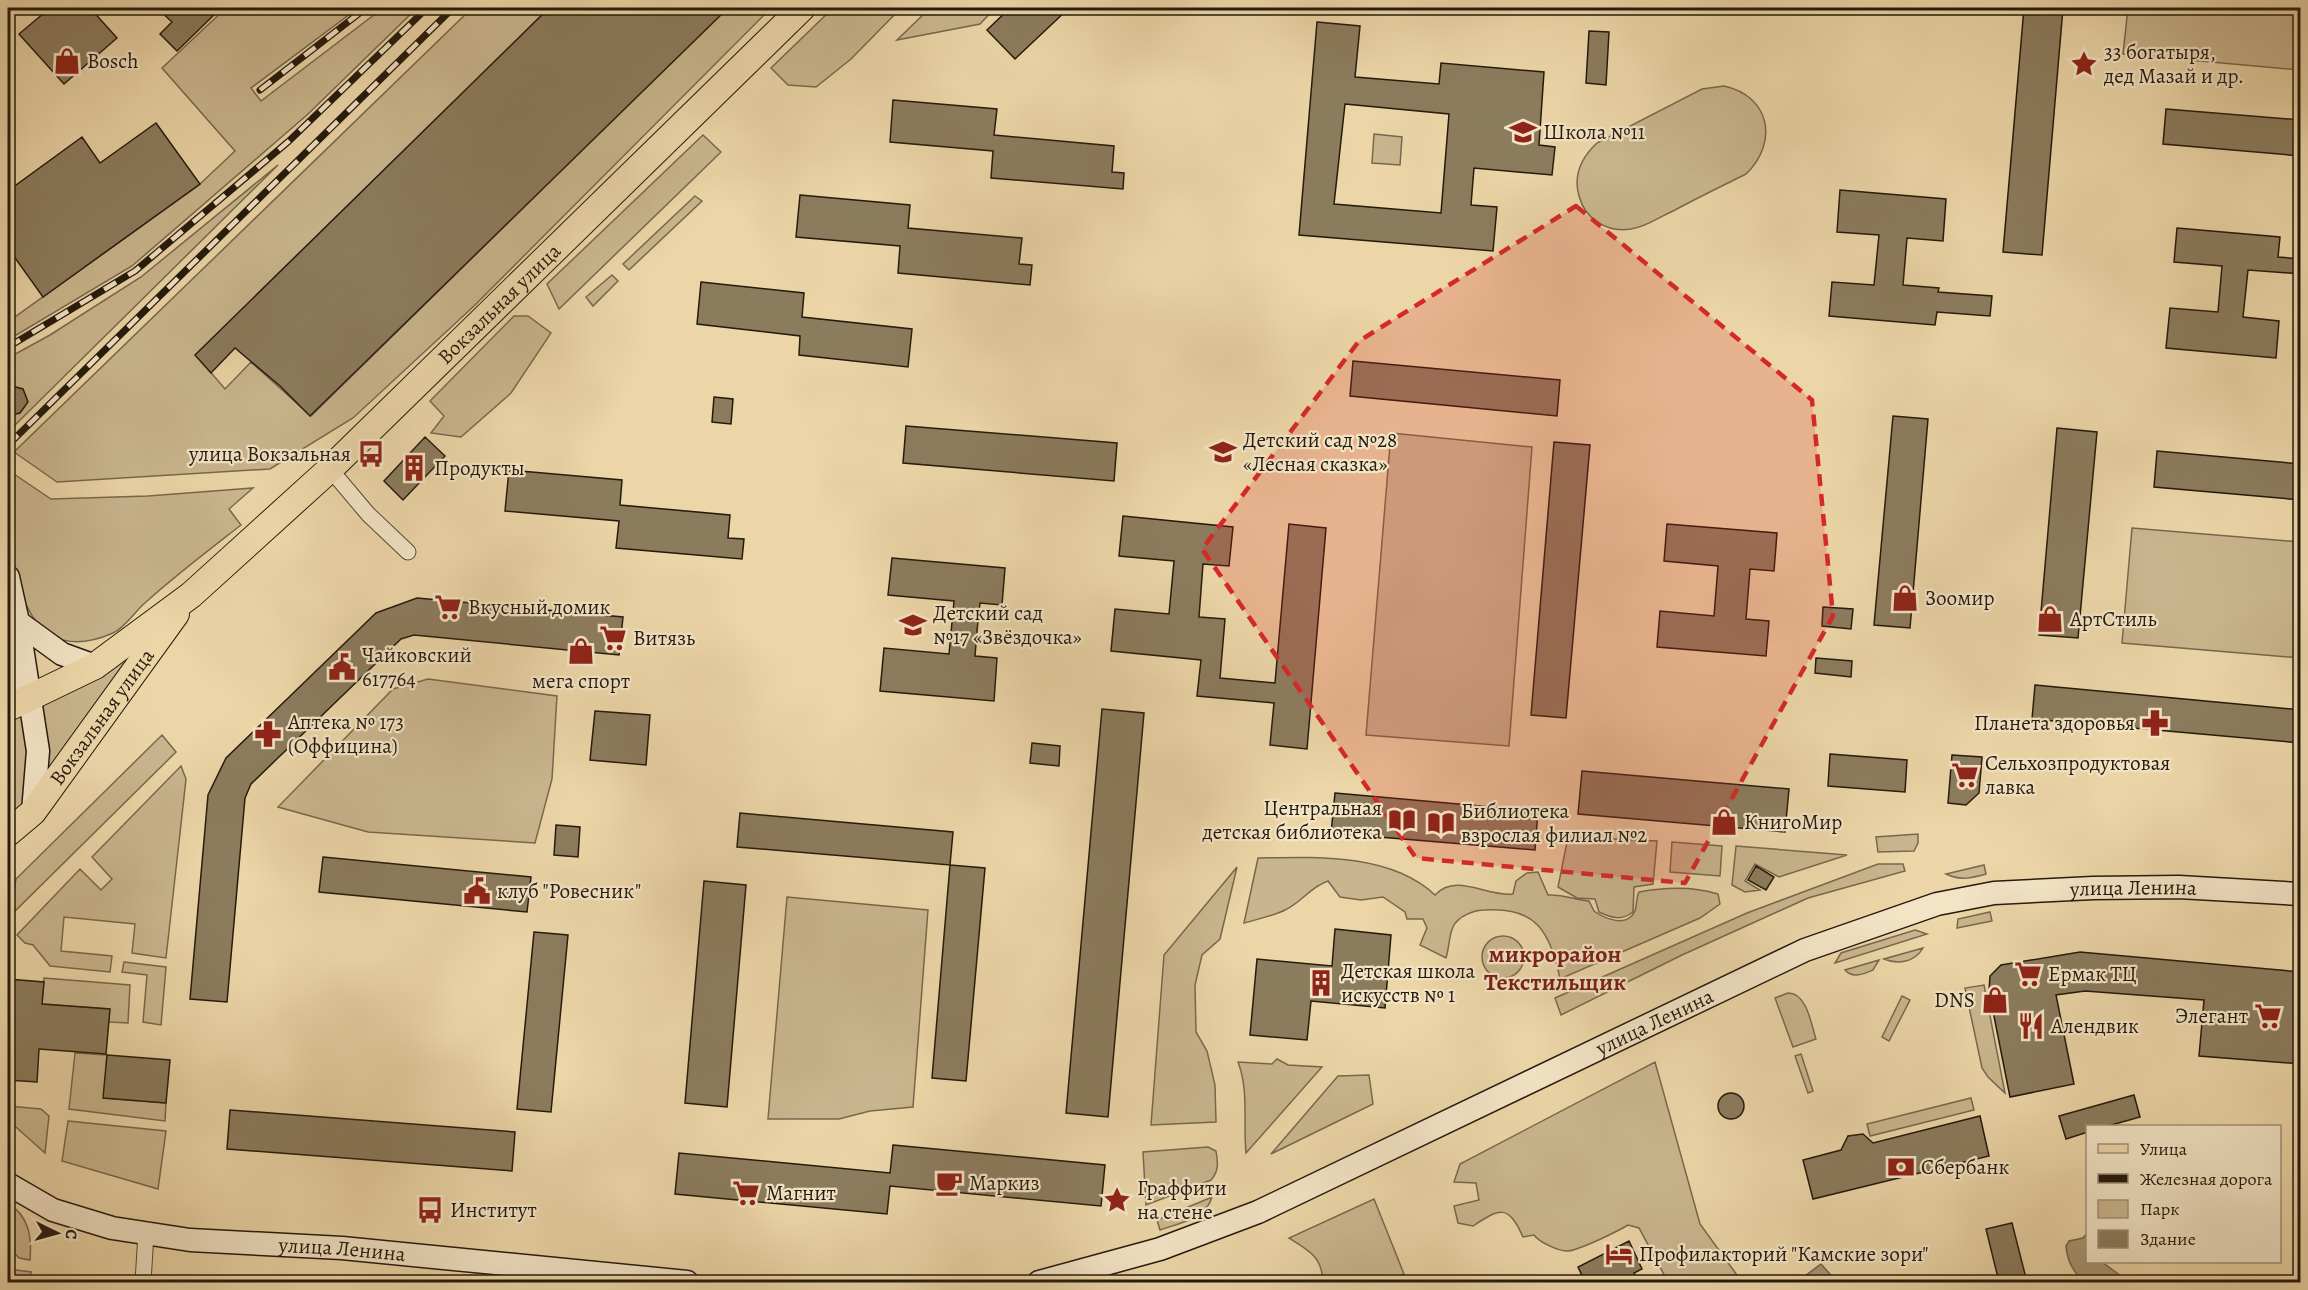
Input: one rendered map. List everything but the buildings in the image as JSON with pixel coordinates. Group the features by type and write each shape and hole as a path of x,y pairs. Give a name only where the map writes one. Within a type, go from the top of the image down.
{"main road":[{"name":"Вокзальная улица","path":"15,696 94,666 191,595 330,469 802,8"},
{"name":"Вокзальная улица","path":"8,833 33,812 191,595"}],"street":[{"path":"330,469 368,514 408,552"},
{"path":"8,577 18,622 15,696 38,751 33,812"},
{"path":"18,622 44,644 62,654 94,666"},
{"name":"улица Ленина","path":"1039,1282 1160,1249 1258,1212 1805,950 1937,904 1994,893 2093,888 2179,887 2301,894"},
{"name":"улица Ленина","path":"8,1184 54,1210 111,1228 190,1240 342,1248 687,1282"},
{"path":"143,1282 146,1233"}],"highlighted area":[{"path":"1576,206 1812,400 1833,616 1685,883 1416,858 1202,549 1359,341"}],"green space":[{"path":"226,8 358,8 251,88 261,101 383,8 417,8 307,115 132,266 8,340 8,322 200,184 235,151 162,68"},
{"path":"472,8 549,8 196,355 225,389 251,362 311,416 727,8 771,8 474,306 353,418 270,469 57,482 14,452"},
{"path":"833,8 901,8 851,59 816,87 788,85 771,68"},
{"path":"930,8 995,8 980,24 897,40"},
{"path":"2128,8 2300,8 2300,70 2123,54"},
{"path":"1724,86 1740,91 1751,99 1760,110 1765,122 1766,135 1763,148 1746,174 1637,228 1614,229 1592,218 1582,204 1577,181 1583,160 1597,143 1702,89"},
{"path":"1374,134 1402,137 1400,165 1372,163"},
{"path":"703,135 721,152 559,309 547,284"},
{"path":"278,165 8,432 8,358 50,335 141,277"},
{"path":"695,196 702,201 629,270 623,264"},
{"path":"612,275 618,281 593,306 586,297"},
{"path":"514,316 528,316 551,333 511,393 461,437 431,433 444,416 430,401"},
{"path":"1391,433 1532,447 1509,746 1366,735"},
{"path":"8,470 51,499 148,496 253,488 229,509 241,525 157,592 117,631 78,642 52,636 34,618 21,592 10,528"},
{"path":"2132,528 2300,542 2300,658 2122,643"},
{"path":"158,627 40,793 35,697"},
{"path":"428,679 557,696 552,779 535,843 368,832 278,807 393,689"},
{"path":"22,707 30,751 25,811 8,824 8,714"},
{"path":"162,735 176,752 10,916 16,879"},
{"path":"181,766 186,779 166,958 132,953 135,924 64,917 61,951 112,956 110,972 50,966 33,945 25,943 17,935 80,869 101,890 112,879 92,857"},
{"path":"1918,834 1918,843 1914,851 1878,852 1876,837"},
{"path":"1568,837 1657,841 1653,884 1634,887 1633,912 1620,918 1608,916 1599,912 1595,899 1577,898 1558,887"},
{"path":"1672,842 1722,846 1720,876 1670,872"},
{"path":"1736,846 1847,855 1779,877 1755,864 1745,881 1760,890 1745,892 1732,885"},
{"path":"1303,857 1351,860 1396,871 1417,881 1435,895 1443,888 1462,885 1513,894 1516,881 1527,873 1538,872 1548,895 1589,901 1594,911 1604,917 1621,921 1627,919 1635,911 1639,892 1649,890 1679,888 1708,891 1718,894 1720,904 1700,918 1560,979 1552,948 1538,926 1529,918 1502,910 1476,911 1467,914 1455,923 1446,958 1420,945 1427,928 1423,919 1407,919 1405,912 1383,897 1361,900 1340,897 1328,881 1285,910 1244,923 1258,858"},
{"path":"1878,864 1903,864 1905,871 1808,898 1682,955 1561,1015 1555,998 1747,913"},
{"path":"1984,865 1986,874 1976,877 1961,878 1946,874"},
{"path":"1237,867 1220,939 1202,955 1195,985 1196,1032 1207,1051 1215,1085 1216,1122 1151,1125 1164,955"},
{"path":"787,897 928,910 913,1107 870,1111 839,1119 768,1119"},
{"path":"1990,912 1992,921 1957,928 1958,919"},
{"path":"1915,930 1927,934 1835,963 1841,953"},
{"path":"1503,936 1518,942 1524,957 1518,972 1503,978 1488,972 1482,957 1488,942"},
{"path":"1923,948 1920,953 1906,961 1895,962 1884,959"},
{"path":"1879,960 1873,970 1862,974 1855,975 1845,970"},
{"path":"124,962 166,967 161,1025 143,1022 147,975 122,972"},
{"path":"44,978 130,985 128,1023 109,1022 109,1009 42,1004"},
{"path":"1984,985 2005,1093 1982,1068 1965,988"},
{"path":"1788,993 1800,998 1804,1004 1816,1039 1793,1047 1775,998"},
{"path":"1902,996 1910,1000 1889,1041 1882,1037"},
{"path":"75,1053 107,1055 104,1098 166,1103 165,1121 69,1109"},
{"path":"1801,1054 1813,1091 1808,1093 1795,1056"},
{"path":"1277,1059 1288,1065 1322,1067 1246,1153 1245,1095 1238,1062 1272,1064"},
{"path":"1655,1062 1700,1224 1742,1282 1668,1282 1639,1228 1628,1225 1607,1236 1567,1251 1549,1246 1534,1235 1523,1237 1513,1219 1502,1212 1490,1215 1473,1226 1458,1223 1454,1206 1479,1200 1476,1183 1454,1182 1460,1164"},
{"path":"1369,1075 1373,1104 1271,1154 1338,1076"},
{"path":"1971,1098 1974,1110 1870,1136 1867,1124"},
{"path":"8,1106 41,1109 49,1116 45,1153 8,1120"},
{"path":"68,1121 166,1131 158,1189 62,1161"},
{"path":"1208,1147 1216,1151 1217,1159 1217,1170 1211,1180 1146,1205 1143,1152"},
{"path":"1212,1197 1209,1204 1198,1215 1160,1230 1157,1220"},
{"path":"1374,1199 1404,1274 1387,1282 1323,1282 1320,1266 1314,1255 1289,1238"},
{"path":"8,1203 21,1214 28,1228 30,1260 19,1258 8,1246"},
{"path":"8,1269 31,1272 30,1282 8,1282"}],"shaded area":[{"path":"2086,1234 2086,1263 2103,1263 2129,1282 2084,1282 2071,1266 2066,1246 2069,1241 2083,1238"},
{"path":"1821,1264 1837,1282 1797,1282"}],"railway":[{"path":"260,90 366,8"},
{"path":"8,347 135,271 289,141 427,8"},
{"path":"8,445 453,8"}],"place":[{"name":"Bosch","path":"67,61"},
{"name":"33 богатыря, дед Мазай и др.","path":"2084,64"},
{"name":"Школа №11","path":"1523,132"},
{"name":"Детский сад №28 «Лесная сказка»","path":"1223,452"},
{"name":"улица Вокзальная","path":"371,454"},
{"name":"Продукты","path":"414,468"},
{"name":"Зоомир","path":"1905,598"},
{"name":"Вкусный домик","path":"448,607"},
{"name":"АртСтиль","path":"2050,619"},
{"name":"Детский сад №17 «Звёздочка»","path":"913,625"},
{"name":"Витязь","path":"613,638"},
{"name":"мега спорт","path":"581,651"},
{"name":"Чайковский 617764","path":"342,667"},
{"name":"Планета здоровья","path":"2155,723"},
{"name":"Аптека № 173 (Оффицина)","path":"268,734"},
{"name":"Сельхозпродуктовая лавка","path":"1965,775"},
{"name":"Центральная детская библиотека","path":"1402,820"},
{"name":"КнигоМир","path":"1724,822"},
{"name":"Библиотека взрослая филиал №2","path":"1441,823"},
{"name":"клуб \"Ровесник\"","path":"477,891"},
{"name":"Ермак ТЦ","path":"2028,974"},
{"name":"Детская школа искусств № 1","path":"1321,983"},
{"name":"DNS","path":"1995,1000"},
{"name":"Элегант","path":"2268,1016"},
{"name":"Алендвик","path":"2031,1026"},
{"name":"Сбербанк","path":"1901,1167"},
{"name":"Маркиз","path":"949,1183"},
{"name":"Магнит","path":"746,1193"},
{"name":"Граффити на стене","path":"1117,1200"},
{"name":"Институт","path":"430,1210"},
{"name":"Профилакторий \"Камские зори\"","path":"1619,1254"}],"district":[{"name":"микрорайон Текстильщик","path":"1555,968"}]}
